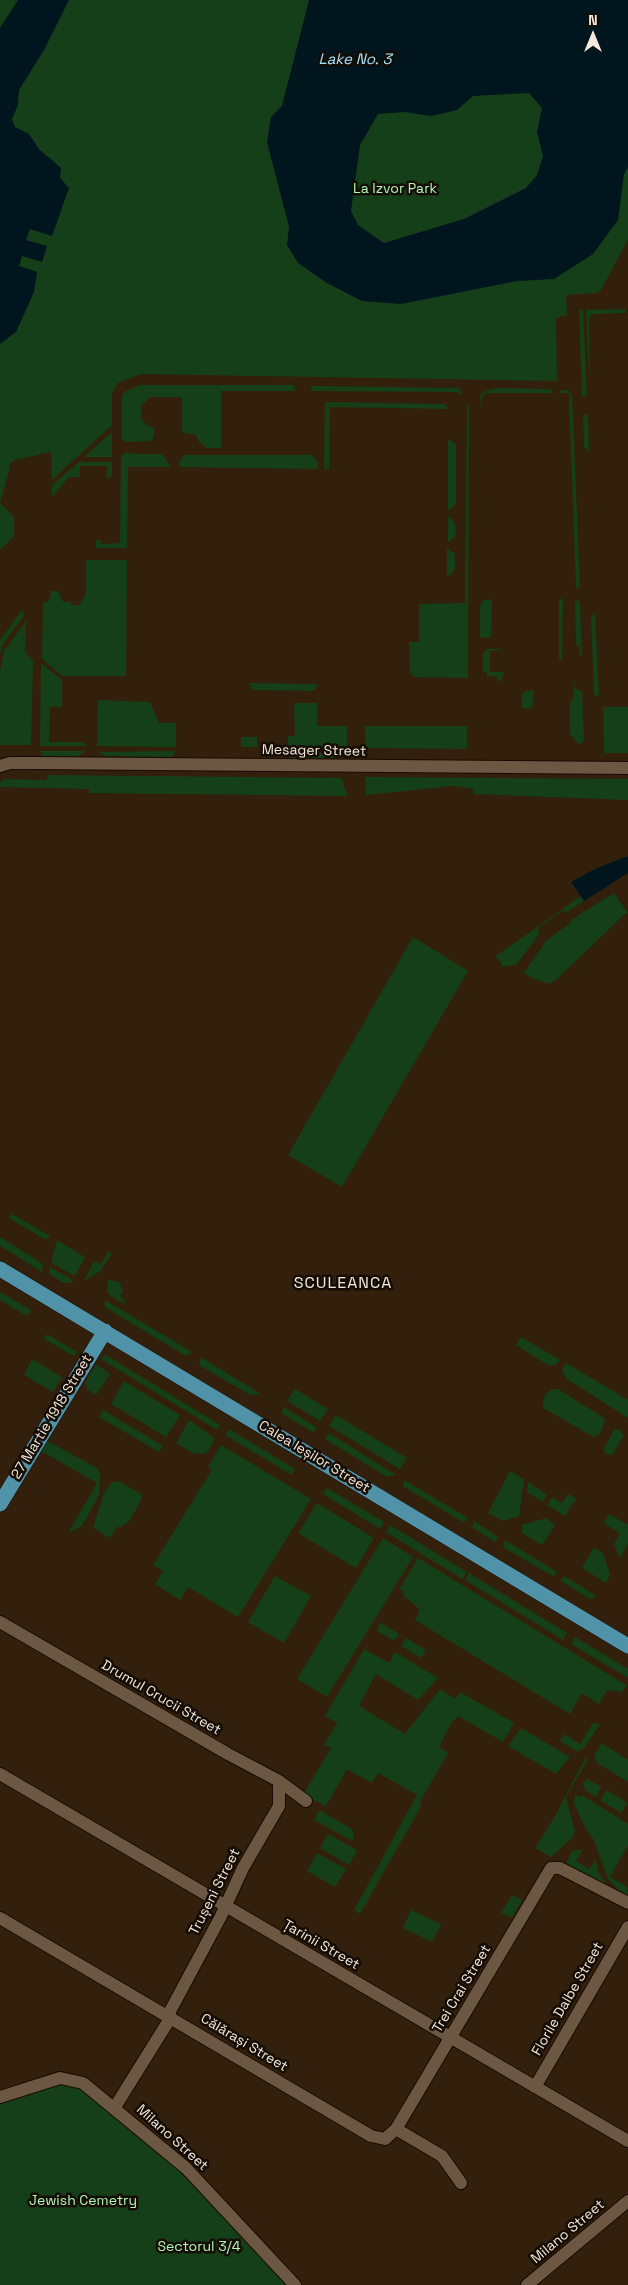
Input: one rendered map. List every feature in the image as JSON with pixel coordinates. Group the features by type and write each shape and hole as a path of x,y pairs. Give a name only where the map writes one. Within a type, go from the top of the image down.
{"main road":[{"name":"Calea Ieșilor Street","path":"0,1269 628,1646"},
{"name":"27 Martie 1918 Street","path":"0,1504 105,1331"}],"street":[{"name":"Mesager Street","path":"0,766 10,763 35,763 628,768"},
{"name":"Drumul Crucii Street","path":"0,1622 278,1781 306,1801"},
{"name":"Țarinii Street","path":"0,1774 628,2141"},
{"name":"Trușeni Street","path":"115,2107 169,2016 226,1907 243,1868 279,1806 278,1781"},
{"name":"Trei Crai Street","path":"396,2129 452,2038 551,1868 556,1867 628,1903"},
{"name":"Călărași Street","path":"0,1918 371,2136 385,2139 396,2129"},
{"name":"Florile Dalbe Street","path":"535,2087 628,1927"},
{"name":"Milano Street","path":"0,2097 52,2080 67,2078 83,2083 115,2107 192,2174 295,2285"},
{"path":"396,2129 442,2156 461,2183"},
{"name":"Milano Street","path":"527,2285 628,2201"}],"green space":[{"name":"La Izvor Park","path":"0,0 628,0 628,239 601,290 597,293 566,295 567,315 556,318 557,381 141,374 118,383 112,393 112,425 52,480 51,452 15,460 8,465 10,467 0,503"},
{"path":"583,309 587,396 582,396 579,310"},
{"path":"626,309 626,313 593,314 589,317 590,394 586,310"},
{"path":"140,385 293,385 296,391 221,391 221,448 207,448 199,442 195,434 187,434 182,431 182,397 150,397 141,406 141,419 149,427 154,427 154,437 150,441 126,442 122,439 122,396 124,392"},
{"path":"313,386 458,388 462,391 460,395 457,392 310,391"},
{"path":"496,388 550,389 554,393 485,393 482,397 481,408 480,396 483,392"},
{"path":"561,390 568,390 572,395 580,587 576,588 569,393 560,393"},
{"path":"325,402 444,404 449,409 330,407 329,469 324,469"},
{"path":"469,403 468,678 413,677 410,672 409,642 419,642 419,604 465,603 467,406"},
{"path":"588,414 589,452 584,448 583,415"},
{"path":"112,432 112,457 84,457"},
{"path":"448,439 456,444 456,501 455,505 448,511"},
{"path":"127,452 135,454 162,454 171,467 128,467 127,548 96,548 96,540 101,540 101,544 120,543 121,456"},
{"path":"184,455 312,455 318,462 318,469 179,467 180,460"},
{"path":"79,462 112,462 112,476 107,479 107,466 80,466 80,477 69,477 52,497 52,485"},
{"path":"0,503 14,517 14,536 0,550"},
{"path":"448,516 452,519 456,528 455,537 448,542"},
{"path":"447,548 455,554 455,568 452,574 447,576"},
{"path":"86,560 127,560 126,676 62,676 42,659 43,601 47,602 51,596 50,591 58,591 63,602 79,605 86,594"},
{"path":"559,599 563,599 562,660 559,660"},
{"path":"492,600 491,637 480,638 480,606 482,601"},
{"path":"577,600 580,602 582,656 580,656 579,645 576,645 575,603"},
{"path":"21,611 25,614 2,645 0,655 0,640"},
{"path":"595,613 599,697 594,694 591,617"},
{"path":"29,617 26,624 25,652 33,661 31,745 0,745 0,671 4,651"},
{"path":"487,649 501,649 490,651 490,672 504,672 501,681 497,681 497,676 487,677 487,672 483,672 483,654"},
{"path":"41,663 62,680 62,707 50,707 49,742 84,742 87,746 40,746"},
{"path":"574,677 575,688 582,692 584,740 579,745 570,734 570,701 573,700"},
{"path":"248,683 317,684 316,689 313,691 256,690 252,689"},
{"path":"534,690 532,708 522,708 522,695 525,691"},
{"path":"98,700 150,702 159,723 176,723 176,747 97,746"},
{"path":"294,703 317,703 317,726 347,726 347,748 288,747 288,736 295,736"},
{"path":"603,707 628,707 628,753 604,753"},
{"path":"365,726 467,726 467,749 365,748"},
{"path":"241,737 257,737 257,747 241,747"},
{"path":"40,751 86,751 78,756 42,756"},
{"path":"176,751 172,757 105,756 99,752"},
{"path":"288,752 346,753 339,758 292,758"},
{"path":"49,775 341,778 348,796 89,793 89,789 0,787 0,783 4,779 46,780"},
{"path":"365,777 628,779 628,800 474,794 473,789 453,786 366,795"},
{"path":"614,893 627,912 559,977 550,984 524,973 546,941 571,922 571,920"},
{"path":"581,896 584,901 565,913 563,910 537,929 540,933 517,964 503,967 496,956"},
{"path":"413,937 468,971 342,1187 288,1155"},
{"path":"12,1214 50,1236 48,1239 44,1239 9,1218"},
{"path":"0,1237 43,1264 42,1272 0,1246"},
{"path":"57,1240 85,1257 75,1276 51,1263"},
{"path":"108,1251 112,1254 99,1272 84,1281 94,1261 101,1264"},
{"path":"50,1267 73,1280 72,1283 63,1283 49,1274"},
{"path":"108,1280 119,1282 123,1291 120,1296 124,1299 125,1305 107,1293"},
{"path":"0,1292 31,1310 27,1316 0,1300"},
{"path":"105,1300 192,1352 186,1356 105,1307"},
{"path":"47,1334 77,1352 74,1356 44,1339"},
{"path":"521,1337 560,1360 556,1365 548,1365 516,1345"},
{"path":"106,1355 220,1425 217,1430 101,1359"},
{"path":"201,1357 261,1394 250,1395 199,1365"},
{"path":"32,1359 62,1377 53,1392 24,1375"},
{"path":"566,1363 628,1400 628,1418 567,1379 562,1371"},
{"path":"96,1364 110,1374 96,1395 87,1389 85,1383"},
{"path":"124,1381 180,1415 166,1437 111,1404"},
{"path":"295,1389 328,1409 320,1421 287,1401"},
{"path":"552,1389 558,1389 604,1418 605,1421 600,1434 594,1437 543,1408 544,1396"},
{"path":"284,1407 317,1428 314,1433 281,1413"},
{"path":"103,1410 163,1446 159,1452 99,1417"},
{"path":"336,1415 407,1458 400,1469 329,1426"},
{"path":"189,1420 213,1437 213,1444 206,1453 195,1454 176,1443"},
{"path":"229,1429 295,1469 292,1475 225,1435"},
{"path":"619,1429 624,1435 612,1455 606,1454 603,1450 614,1430"},
{"path":"329,1433 396,1475 387,1477 325,1439"},
{"path":"47,1441 90,1464 98,1469 100,1474 99,1495 82,1526 68,1533 97,1483 41,1451"},
{"path":"221,1445 311,1499 238,1617 188,1587 180,1600 155,1584 163,1571 153,1565 212,1470 208,1467"},
{"path":"510,1471 524,1479 519,1516 503,1521 488,1513"},
{"path":"404,1480 468,1518 463,1522 403,1486"},
{"path":"118,1481 141,1494 141,1500 130,1520 120,1528 117,1526 110,1538 93,1528 104,1493 111,1483"},
{"path":"528,1482 547,1495 543,1502 527,1492"},
{"path":"327,1488 384,1522 380,1529 323,1494"},
{"path":"568,1494 576,1498 565,1516 547,1505 552,1497 562,1503"},
{"path":"317,1503 374,1538 356,1568 298,1533"},
{"path":"609,1514 628,1525 628,1543 620,1558 614,1544 620,1534 604,1523"},
{"path":"546,1518 555,1525 542,1545 522,1533 522,1525"},
{"path":"474,1521 498,1537 495,1542 472,1527"},
{"path":"390,1525 467,1572 462,1579 386,1532"},
{"path":"383,1538 413,1557 327,1697 297,1679"},
{"path":"505,1540 557,1572 554,1577 503,1547"},
{"path":"594,1547 604,1554 610,1575 606,1583 582,1568"},
{"path":"418,1558 626,1685 622,1692 607,1690 599,1704 582,1693 570,1714 415,1620 420,1610 403,1595 404,1591 399,1590"},
{"path":"469,1573 567,1633 563,1640 465,1580"},
{"path":"275,1576 311,1596 284,1643 248,1622"},
{"path":"564,1576 595,1595 592,1600 561,1581"},
{"path":"380,1622 399,1634 394,1641 377,1631"},
{"path":"575,1637 628,1669 628,1678 571,1644"},
{"path":"406,1638 426,1650 421,1658 401,1646"},
{"path":"364,1649 389,1663 395,1652 438,1678 418,1700 376,1674 359,1706 405,1734 440,1689 455,1699 460,1692 514,1723 503,1742 458,1716 452,1722 439,1747 448,1753 419,1803 422,1805 360,1914 354,1910 417,1795 378,1773 372,1783 347,1769 326,1806 303,1795 331,1748 324,1745 337,1723 325,1716"},
{"path":"593,1723 600,1724 585,1747 578,1752 560,1741 564,1734 580,1744"},
{"path":"521,1728 570,1757 556,1774 508,1746"},
{"path":"602,1743 628,1760 628,1782 597,1763 594,1755"},
{"path":"586,1757 588,1759 566,1797 575,1832 571,1839 551,1857 535,1848 555,1816"},
{"path":"587,1779 601,1787 596,1797 585,1790 583,1784"},
{"path":"607,1790 627,1803 621,1813 600,1800"},
{"path":"575,1794 581,1797 582,1795 628,1824 628,1845 610,1877 627,1887 628,1896 608,1879 594,1840 585,1828 574,1803"},
{"path":"319,1810 352,1829 354,1837 352,1841 314,1820"},
{"path":"328,1834 357,1850 349,1865 320,1848"},
{"path":"583,1849 576,1861 589,1869 596,1859 598,1872 608,1886 569,1866 567,1862 572,1851"},
{"path":"317,1853 346,1869 335,1887 307,1871"},
{"path":"512,1895 522,1900 512,1918 501,1913"},
{"path":"411,1910 441,1924 432,1942 403,1928"},
{"name":"Jewish Cemetry","path":"63,2084 78,2087 190,2178 288,2285 0,2285 0,2101"}],"water":[{"path":"18,0 69,0 44,50 19,90 18,105 12,119 15,127 29,134 39,149 61,168 60,178 69,188 52,236 30,229 26,240 47,246 42,262 22,256 19,266 37,272 34,292 16,332 0,344 0,28"},
{"name":"Lake No. 3","path":"309,0 628,0 628,167 624,174 618,220 593,254 554,279 517,281 401,304 362,301 327,283 298,263 287,245 289,227 267,142 271,117 282,106","holes":["529,93 542,108 537,132 543,156 537,175 526,188 464,219 384,243 358,225 351,211 360,145 378,114 404,112 431,116 457,110 473,96"]},
{"path":"628,856 628,873 584,901 571,882 595,869"}],"district":[{"name":"SCULEANCA","path":"343,1284"}],"park label":[{"name":"Sectorul 3/4","path":"199,2247"}]}
